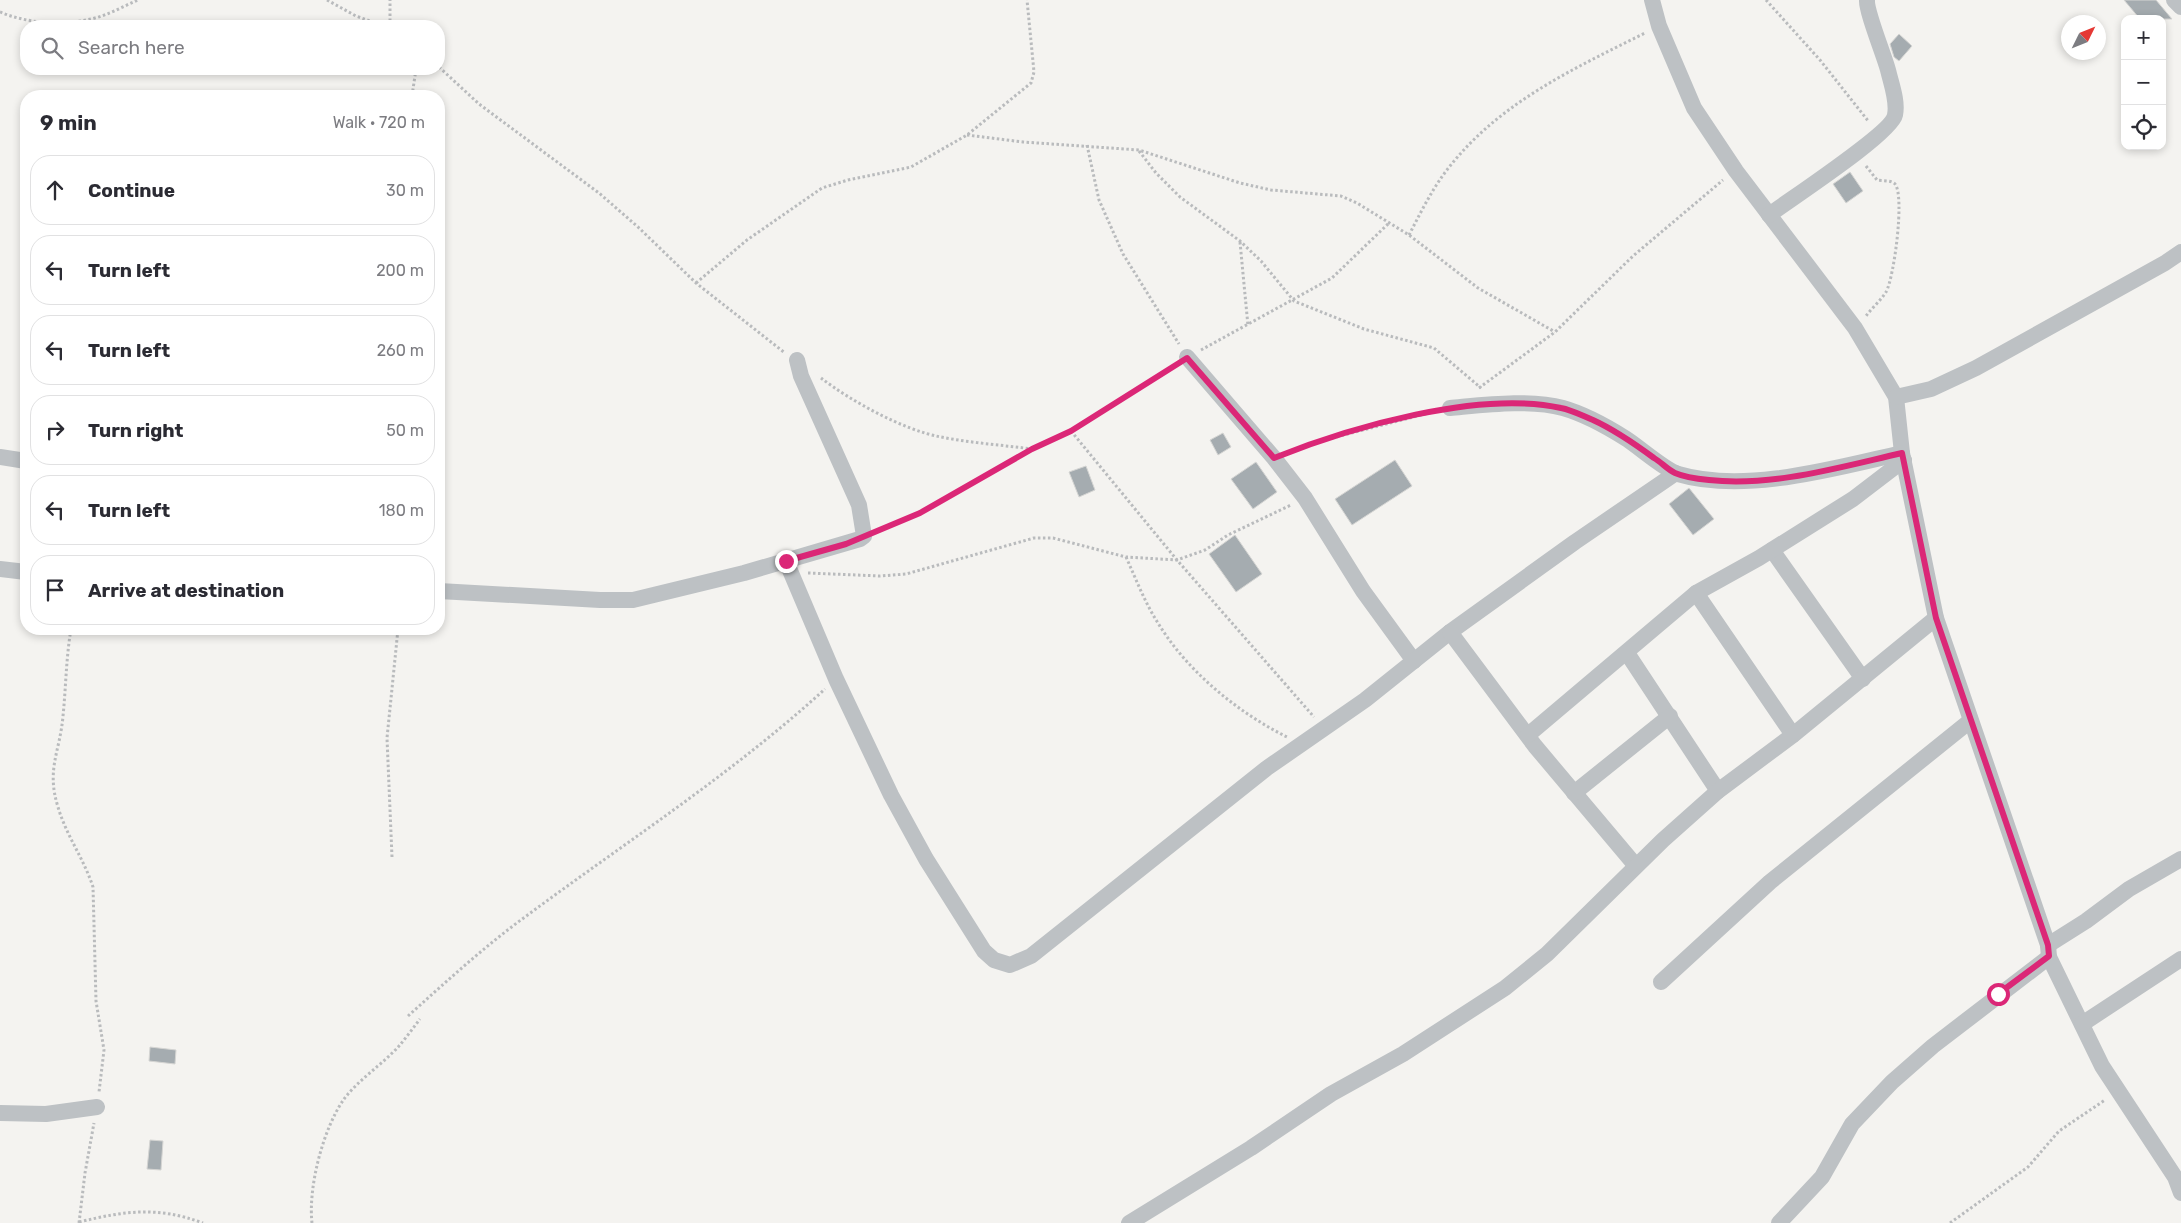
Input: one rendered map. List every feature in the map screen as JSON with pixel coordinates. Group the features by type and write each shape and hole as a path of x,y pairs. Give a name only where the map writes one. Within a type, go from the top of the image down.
{"street":[{"path":"1652,0 1659,26 1694,108 1736,171 1855,328 1896,398 1903,456 1936,618 2048,951 2102,1066 2178,1175 2181,1193"},
{"path":"1769,215 1861,149 1895,117 1895,106 1867,0"},
{"path":"2174,0 2181,7"},
{"path":"1896,398 1931,389 1976,368 2165,263 2181,252"},
{"path":"1187,358 1274,458 1305,498 1363,591 1414,661"},
{"path":"445,591 600,600 633,600 788,567 864,536 859,505 804,383 797,360"},
{"path":"1450,408 1489,404 1540,404 1563,408 1596,422 1623,437 1676,474 1710,480 1772,479 1903,456"},
{"path":"1528,735 1696,592 1772,550 1853,499 1903,456"},
{"path":"0,458 20,460"},
{"path":"788,567 836,679 891,796 926,858 984,951 994,960 1010,965 1031,956 1227,799 1324,729 1450,632 1575,542 1676,474"},
{"path":"1772,550 1863,679"},
{"path":"0,569 20,571"},
{"path":"1696,592 1794,735"},
{"path":"1129,1223 1251,1148 1331,1094 1403,1054 1505,988 1547,954 1636,866 1718,792 1794,735 1936,618"},
{"path":"1450,632 1574,793 1636,866"},
{"path":"1626,653 1670,716 1718,792"},
{"path":"1574,793 1670,716"},
{"path":"1661,982 1770,882 1970,721"},
{"path":"1779,1223 1822,1177 1852,1124 1892,1082 1932,1046 2086,921 2129,889 2181,859"},
{"path":"2082,1024 2181,959"},
{"path":"1,1115 46,1114 97,1107"}],"path":[{"path":"77,20 95,18 138,0"},
{"path":"327,0 367,20"},
{"path":"390,0 390,20"},
{"path":"696,283 762,229 822,188 848,180 911,167 967,135 1031,83 1034,72 1034,57 1027,0"},
{"path":"1766,0 1820,60 1879,134"},
{"path":"0,12 26,20"},
{"path":"1409,235 1449,166 1495,119 1521,99 1557,77 1659,26"},
{"path":"445,73 479,104 599,193 638,227 696,283 777,348 797,360"},
{"path":"413,90 415,75"},
{"path":"967,135 1023,142 1139,150 1240,183 1271,190 1341,196 1357,203 1409,235 1478,288 1555,332"},
{"path":"1087,145 1098,200 1123,254 1187,358"},
{"path":"1855,328 1886,291 1892,277 1900,215 1899,195 1895,185 1891,181 1876,180 1872,176 1864,161 1861,149"},
{"path":"1139,150 1156,173 1180,197 1240,241 1261,261 1294,301 1364,329 1434,348 1480,388"},
{"path":"1473,392 1555,332 1633,256 1736,171"},
{"path":"864,536 920,513 1032,449 1071,431 1187,358 1294,301 1332,278 1389,223"},
{"path":"1240,241 1248,326"},
{"path":"819,377 857,403 889,418 939,437 1032,449"},
{"path":"1274,458 1313,443 1450,408"},
{"path":"1071,431 1177,560 1324,729"},
{"path":"788,567 880,576 906,574 1034,538 1053,538 1126,557 1177,560 1206,550 1228,535 1305,498"},
{"path":"1126,557 1157,623 1176,648 1200,674 1255,720 1301,744"},
{"path":"70,635 66,660 63,718 53,762 52,776 57,805 67,834 88,873 93,887 96,1001 104,1050 79,1222 125,1212 161,1212 203,1223"},
{"path":"392,858 387,738 397,635"},
{"path":"408,1016 461,968 528,915 716,780 779,731 836,679"},
{"path":"312,1223 311,1214 318,1161 333,1118 345,1098 399,1046 420,1019"},
{"path":"1950,1223 2028,1167 2059,1130 2119,1091"}],"building":[{"path":"2124,0 2156,0 2172,19 2166,19 2166,15 2137,15"},
{"path":"1899,34 1912,46 1899,61 1894,57 1890,44"},
{"path":"1850,172 1863,191 1846,203 1833,184"},
{"path":"1223,433 1231,447 1218,455 1210,440"},
{"path":"1395,460 1412,486 1352,525 1335,499"},
{"path":"1256,462 1277,492 1253,509 1231,479"},
{"path":"1086,466 1095,490 1079,497 1069,472"},
{"path":"1689,488 1714,519 1693,535 1669,504"},
{"path":"1235,535 1262,574 1236,592 1209,554"},
{"path":"150,1047 176,1050 175,1064 149,1061"},
{"path":"150,1140 163,1141 161,1170 147,1169"}],"route":[{"path":"786,561 860,539 920,513 1032,449 1071,431 1187,358 1274,458 1313,443 1396,421 1450,408 1489,404 1540,404 1563,408 1596,422 1623,437 1676,474 1710,480 1772,479 1835,468 1902,453 1936,618 2048,945 2049,956 1998,994"}]}
